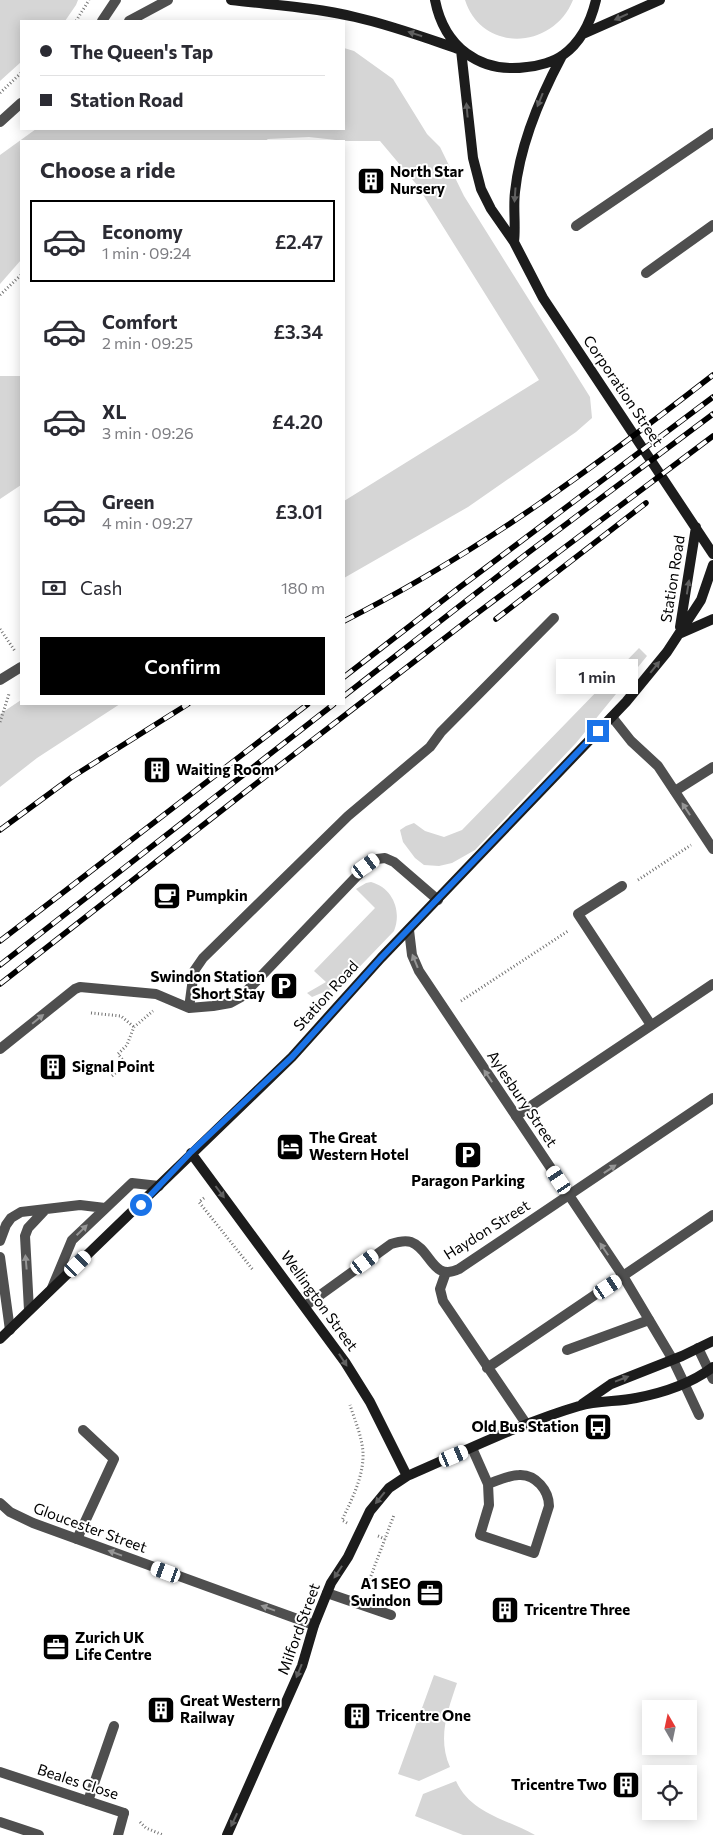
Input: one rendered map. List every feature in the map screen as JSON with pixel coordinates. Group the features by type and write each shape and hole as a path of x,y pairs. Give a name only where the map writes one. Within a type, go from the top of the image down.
{"street":[{"path":"103,20 116,0"},
{"path":"130,20 168,0"},
{"path":"231,0 306,8 348,15 419,35 461,50 481,62 504,68 535,66 562,56 583,34 596,0"},
{"path":"435,0 442,23 461,50"},
{"path":"583,34 660,0"},
{"name":"Corporation Street","path":"461,50 468,127 481,189 491,209 514,242 543,298 713,554"},
{"name":"Corporation Street","path":"514,242 515,194 524,148 541,97 562,56"},
{"path":"0,122 20,104"},
{"path":"576,226 713,133"},
{"path":"646,273 713,225"},
{"name":"Station Road","path":"678,635 689,580 696,527"},
{"name":"Station Road","path":"0,1340 159,1186 191,1152 292,1057 366,974 612,717 661,660 678,635 703,596 713,565"},
{"path":"189,1008 194,972 202,958 348,816 430,748 441,732 554,618"},
{"name":"Station Road","path":"678,635 713,619"},
{"path":"0,680 20,668"},
{"path":"612,717 631,741 658,766 713,849"},
{"path":"675,791 713,767"},
{"path":"0,1049 75,989 86,986 156,994 189,1008 230,1003 241,997 356,877 377,858 385,858 394,862 438,900"},
{"path":"622,886 578,914 651,1025"},
{"name":"Aylesbury Street","path":"408,930 412,955 417,966 623,1276 673,1360 699,1415"},
{"path":"516,1116 713,984"},
{"name":"Haydon Street","path":"305,1306 380,1251 391,1244 402,1241 410,1241 418,1246 438,1269 452,1272 459,1269 713,1098"},
{"name":"Wellington Street","path":"191,1152 331,1342 370,1402 407,1476"},
{"path":"52,1288 72,1240 105,1208 132,1183 159,1186"},
{"path":"0,1241 6,1225 16,1214 21,1212 44,1211 80,1205 105,1208"},
{"path":"29,1310 25,1236 28,1228 44,1211"},
{"path":"487,1368 713,1215"},
{"path":"0,1257 10,1330"},
{"path":"446,1272 440,1289 443,1301 487,1368 528,1425"},
{"path":"567,1350 648,1320"},
{"path":"581,1405 611,1384 673,1360 713,1341"},
{"path":"581,1405 637,1398 712,1372 698,1348"},
{"name":"Milford Street","path":"227,1835 302,1666 326,1593 348,1557 370,1510 389,1488 407,1476 528,1425 581,1405"},
{"path":"77,1539 114,1459 83,1430"},
{"path":"472,1448 488,1484 489,1505 480,1535 534,1553 549,1506 546,1491 531,1478 520,1475 488,1484"},
{"name":"Gloucester Street","path":"0,1503 20,1518 314,1625"},
{"path":"326,1593 391,1615"},
{"path":"88,1801 114,1726"},
{"name":"Beales Close","path":"0,1772 124,1813 118,1835"},
{"path":"0,1822 39,1835"}],"path":[{"path":"77,20 89,0"},
{"path":"0,93 20,74"},
{"path":"0,296 20,276"},
{"path":"0,629 16,653"},
{"path":"0,722 9,694 15,690"},
{"path":"622,886 631,885 704,836"},
{"path":"446,1011 583,921"},
{"path":"112,1076 126,1064 118,1054 127,1044 134,1027 168,999"},
{"path":"91,1013 121,1016 134,1027"},
{"path":"199,1202 258,1277"},
{"path":"342,1520 357,1485 364,1456 360,1435 345,1397"},
{"path":"361,1604 394,1515"},
{"path":"124,1813 134,1817 146,1828 163,1835"}],"shaded area":[{"path":"0,0 78,0 66,20 20,20 20,63 0,81"},
{"path":"465,0 573,0 563,17 550,29 535,36 518,39 501,36 486,29 474,17"},
{"path":"345,48 354,51 393,79 427,134 440,147 464,196 590,397 592,418 576,432 468,507 345,577 345,500 539,380 417,185 380,141 345,141 309,137 266,140 21,140 35,130 345,130"},
{"path":"20,141 20,261 0,284 0,155"},
{"path":"0,376 20,376 20,486 0,499"},
{"path":"639,648 647,656 576,743 475,850 452,863 439,866 424,865 415,858 403,842 400,830 414,823 425,831 444,837 462,830"},
{"path":"20,701 20,705 118,705 37,758 0,787 0,714"},
{"path":"371,882 385,889 394,901 397,916 394,931 343,984 312,997 307,993 326,982 314,971 375,908 356,889"},
{"path":"434,1675 457,1683 447,1714 444,1735 446,1756 450,1767 419,1781 398,1774"},
{"path":"456,1781 471,1801 480,1808 535,1835 463,1835 415,1816 423,1794"}],"railway":[{"path":"345,620 441,567 535,507 713,375"},
{"path":"345,676 460,587 713,397"},
{"path":"345,695 529,552 713,414"},
{"path":"0,984 476,614 713,436"},
{"path":"496,619 646,503"},
{"path":"0,830 72,777 186,705"},
{"path":"0,941 307,705"},
{"path":"0,965 333,705"}],"place":[{"name":"North Star Nursery","path":"371,181"},
{"name":"Waiting Room","path":"157,770"},
{"name":"Pumpkin","path":"167,896"},
{"name":"Swindon Station Short Stay","path":"284,986"},
{"name":"Signal Point","path":"53,1067"},
{"name":"The Great Western Hotel","path":"290,1147"},
{"name":"Paragon Parking","path":"468,1155"},
{"name":"Old Bus Station","path":"598,1427"},
{"name":"A1 SEO Swindon","path":"430,1593"},
{"name":"Tricentre Three","path":"505,1610"},
{"name":"Zurich UK Life Centre","path":"56,1647"},
{"name":"Great Western Railway","path":"161,1710"},
{"name":"Tricentre One","path":"357,1716"},
{"name":"Tricentre Two","path":"626,1785"}],"route":[{"path":"141,1205 191,1152 292,1057 381,958 598,731"}]}
